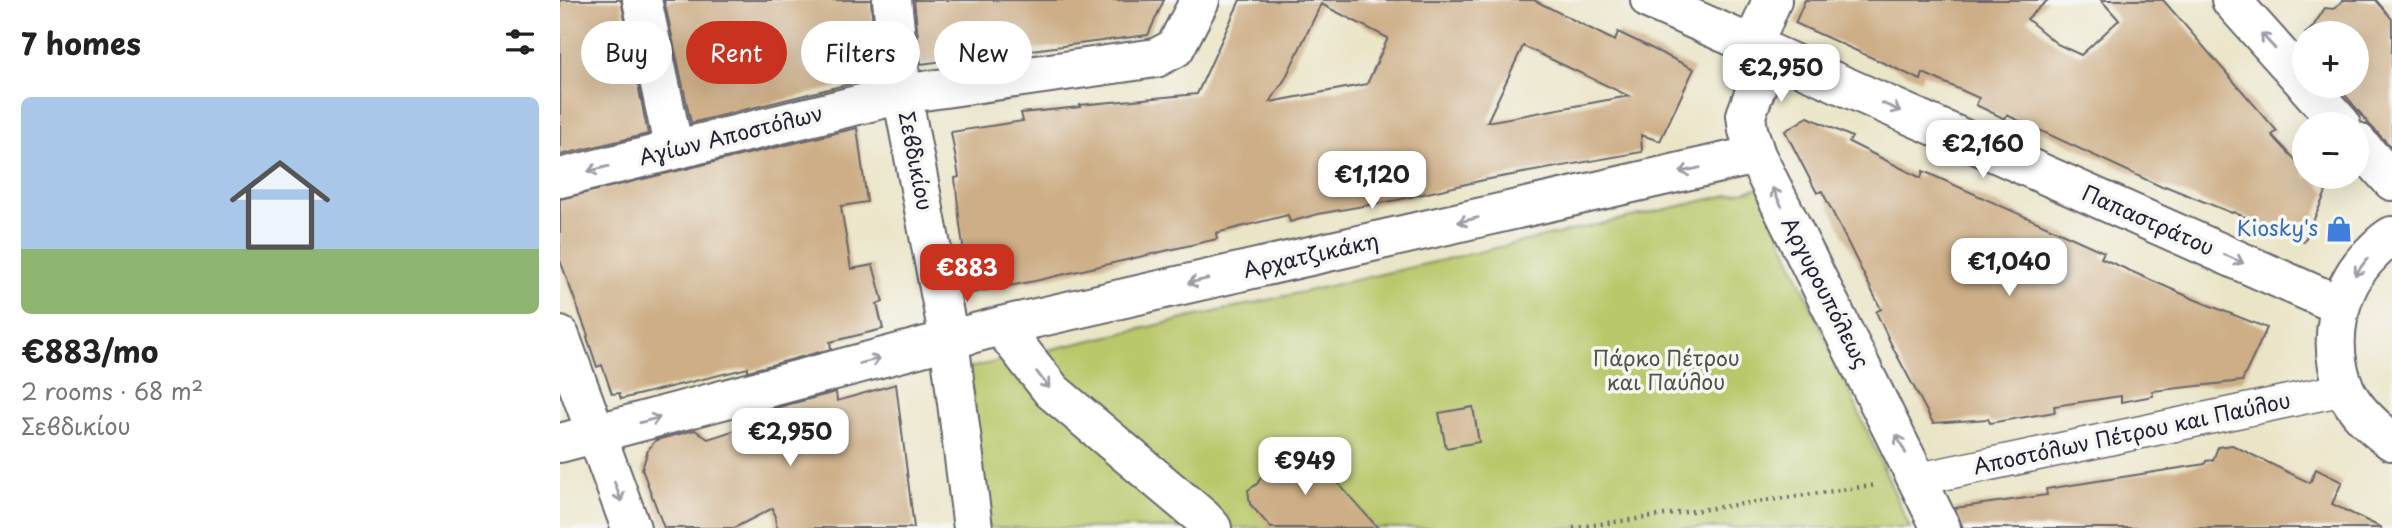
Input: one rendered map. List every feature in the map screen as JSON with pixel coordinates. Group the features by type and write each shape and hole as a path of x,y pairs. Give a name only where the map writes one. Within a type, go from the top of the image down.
{"street":[{"path":"642,0 674,150"},
{"name":"Σεβδικίου","path":"892,0 902,94 949,340 973,528"},
{"name":"Αγίων Αποστόλων","path":"560,178 902,94 1156,58 1175,48 1200,0"},
{"name":"Παπαστράτου","path":"1650,0 2339,305"},
{"name":"Αργυρουπόλεως","path":"1772,0 1746,115 1756,155 1941,528"},
{"path":"2231,0 2292,68"},
{"path":"2319,98 2331,112"},
{"name":"Αρχατζικάκη","path":"560,443 1001,326 1756,155"},
{"path":"2369,155 2392,181"},
{"path":"2392,236 2358,267 2339,305 2335,348 2345,389 2369,424 2392,441"},
{"path":"1001,326 1052,391 1212,528"},
{"path":"560,336 631,528"},
{"name":"Αποστόλων Πέτρου και Παύλου","path":"1919,479 2345,389"}],"path":[{"path":"1573,528 1919,479"}],"green space":[{"name":"Πάρκο Πέτρου και Παύλου","path":"1759,188 1910,528 988,528 969,368"}],"building":[{"path":"560,0 621,0 625,21 581,21 581,84 638,84 648,134 560,155"},
{"path":"664,0 871,0 873,21 801,21 801,84 849,84 691,123 672,36 672,21 669,21"},
{"path":"914,0 1164,0 1148,35 1032,50 1032,21 934,21 934,62 921,64 920,21 916,21"},
{"path":"1240,0 1534,0 1615,41 1618,32 1694,69 1660,141 1641,135 1642,152 1484,180 1290,222 1288,215 1216,233 1217,239 1035,281 970,293 955,178 959,177 951,132 1023,121 1021,113 1197,94","holes":["1321,4 1388,38 1367,84 1270,102 1285,79","1523,46 1629,96 1487,122"]},
{"path":"1805,0 2048,0 2027,19 2057,44 2081,55 2119,20 2101,0 2163,0 2277,131 2272,135 2292,156 2292,189 2323,189 2326,192 2304,242 2233,212 2165,186 2164,188 2007,115 2005,119 1976,105 1979,98 1923,73 1921,80 1795,23"},
{"path":"2344,0 2376,0 2392,19 2392,148 2369,124 2369,112 2359,112 2348,98 2369,98 2369,21 2317,21 2325,8 2333,9"},
{"path":"1808,117 1852,137 1849,142 1921,178 1923,171 2104,252 2101,258 2267,328 2242,381 2152,391 2153,396 2121,402 2121,396 2054,406 2055,412 1990,423 1988,419 1933,423 1893,348 1876,312 1881,309 1822,191 1817,193 1785,131"},
{"path":"857,128 867,202 841,206 851,269 873,265 883,302 877,304 883,329 830,342 831,349 748,371 748,368 621,399 619,393 612,394 602,365 597,367 560,260 560,199"},
{"path":"896,384 914,528 777,528 773,508 734,528 664,528 642,469 648,450 656,440 695,430 708,439 745,427 745,416 836,392 837,401"},
{"path":"1473,407 1479,442 1446,448 1439,413"},
{"path":"2232,445 2310,483 2316,469 2342,482 2332,504 2382,528 1963,528 1955,508 2047,495 2046,489 2205,464 2206,461 2213,460 2218,447"},
{"path":"1295,449 1311,453 1378,528 1271,528 1250,504 1248,490 1257,484 1267,467 1283,461"}],"place":[{"name":"Kiosky's","path":"2339,229"}]}
